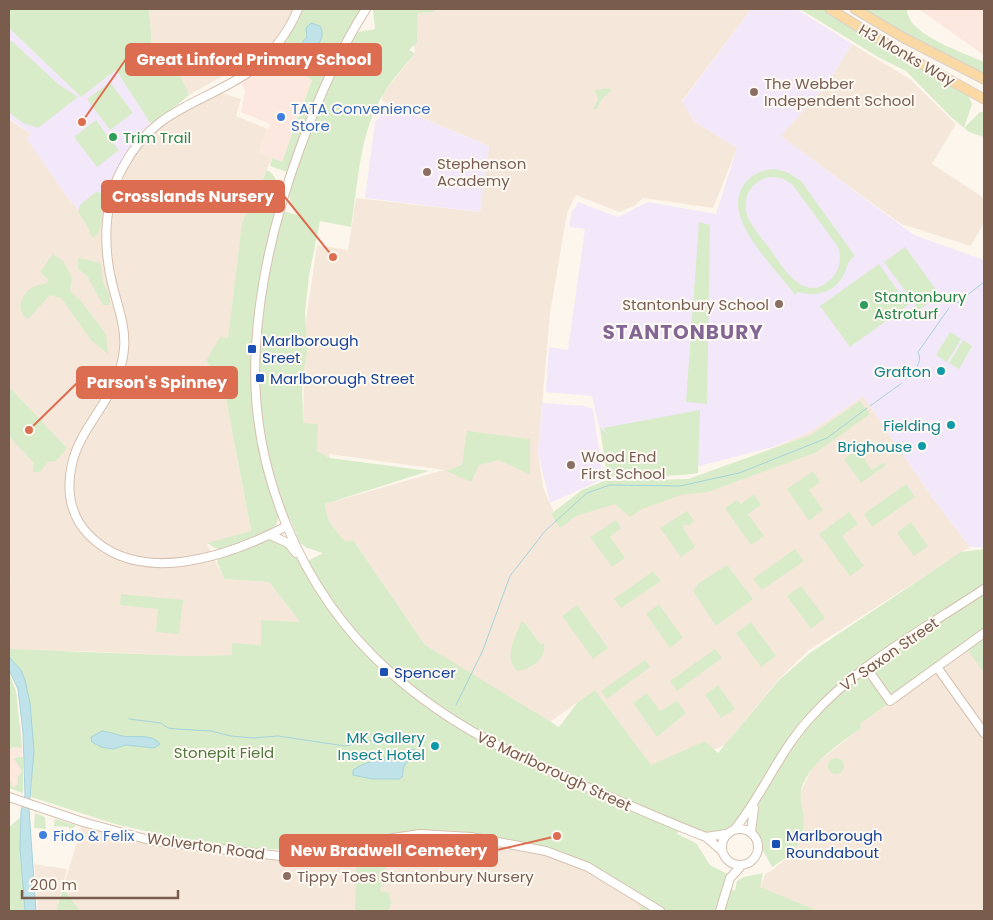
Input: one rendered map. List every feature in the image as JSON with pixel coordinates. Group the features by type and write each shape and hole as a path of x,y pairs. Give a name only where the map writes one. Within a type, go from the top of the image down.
{"main road":[{"name":"H3 Monks Way","path":"830,9 896,50 984,99"},
{"name":"H3 Monks Way","path":"855,9 904,38 984,80"}],"street":[{"path":"287,526 270,535 217,554 187,561 142,562 120,557 96,543 84,530 70,502 69,479 77,448 108,399 116,382 124,350 121,314 106,256 108,212 121,170 144,137 162,121 183,106 247,73 260,62 286,31 298,9"},
{"name":"V8 Marlborough Street","path":"366,9 324,86 278,210 264,280 256,346 258,411 265,457 287,526 302,560 332,608 359,641 409,689 426,702 465,729 509,753 706,837 722,851"},
{"path":"270,535 288,543 302,560"},
{"name":"V7 Saxon Street","path":"735,829 755,804 789,744 839,688 866,667 984,589"},
{"path":"866,667 890,701 984,633"},
{"path":"937,667 984,733"},
{"name":"Wolverton Road","path":"9,797 36,807 153,841 298,858 328,855 393,838 420,834 471,837 546,851 588,867 660,911"},
{"name":"V7 Saxon Street","path":"751,832 755,804"},
{"path":"706,837 726,834 735,829 751,832 758,842 758,852 752,861 742,865 730,880"},
{"path":"720,911 730,880 728,861 722,851 726,834"},
{"path":"728,861 742,865"}],"shaded area":[{"path":"149,9 298,9 276,46 189,95 171,56 169,47 152,46"},
{"path":"433,9 751,9 682,101 695,122 737,148 713,208 643,198 634,206 619,212 576,195 567,213 550,313 538,452 543,487 554,513 683,487 810,432 863,396 934,500 970,547 809,650 779,679 725,745 713,750 650,765 595,690 550,722 475,677 425,645 353,540 345,541 335,532 325,512 325,504 444,470 329,454 330,458 317,451 303,424 305,327 317,245 348,250 356,198 480,212 489,146 382,101 383,94 415,53 414,45 417,41 418,13 433,12"},
{"name":"Stantonbury School","path":"751,9 798,10 852,44 828,83 781,136 914,235 984,260 984,547 970,547 934,500 863,396 810,432 773,447 680,471 610,475 592,396 546,392 549,347 568,350 585,229 569,227 571,214 578,202 618,217 648,202 716,214 737,148 695,122 682,102"},
{"path":"984,9 984,55 920,10"},
{"path":"9,28 81,97 116,70 152,126 136,141 85,217 65,194 26,138 31,134 9,118"},
{"path":"852,44 910,79 956,124 932,164 984,198 984,222 971,246 901,224 780,136 828,83"},
{"path":"274,56 312,80 282,162 259,153 270,124 241,112 245,90 240,82"},
{"path":"219,92 241,99 236,116 268,129 259,153 272,158 242,224 228,338 206,361 223,383 251,532 207,544 224,579 269,582 300,622 261,645 232,644 233,655 191,656 77,651 20,653 9,650 9,584 11,578 9,577 9,119 31,134 27,138 65,194 85,217 136,141 152,126"},
{"name":"Stephenson Academy","path":"388,104 489,146 480,212 365,198 375,123"},
{"name":"Wood End First School","path":"542,403 584,406 593,409 603,479 550,503 538,452"},
{"path":"984,633 984,911 783,911 760,886 766,873 770,872 789,856 803,831 800,793 814,765 861,728 859,724"},
{"path":"9,720 21,724 23,793 9,788"},
{"path":"83,822 153,841 297,858 356,848 355,911 80,911 63,888"},
{"path":"440,834 546,851 588,867 646,901 638,911 389,911 391,903 379,891 393,838"},
{"path":"34,864 67,869 56,911 38,911"}],"green space":[{"path":"9,9 149,9 152,46 169,47 171,56 189,95 152,126 116,70 81,97 9,28"},
{"name":"Stonepit Field","path":"298,9 360,9 336,60 341,58 358,32 375,29 373,9 433,9 434,12 418,13 417,42 409,50 415,53 396,76 380,100 373,115 363,146 351,227 320,221 309,276 305,312 307,350 302,383 303,423 318,424 317,451 330,458 429,471 325,504 327,515 334,529 345,541 353,540 425,645 559,727 578,702 595,690 651,765 705,741 718,753 779,680 810,653 961,552 984,549 984,633 860,724 861,728 828,753 814,767 801,790 802,835 799,843 788,856 772,867 754,834 754,805 728,832 706,837 680,827 677,834 696,843 710,865 731,876 728,888 735,891 737,881 744,877 763,873 760,887 818,911 660,911 655,907 651,911 638,911 646,901 557,850 508,839 458,831 432,830 392,835 331,848 284,850 181,844 154,833 115,824 31,797 32,762 16,665 9,657 9,649 191,656 232,655 232,643 261,645 261,620 300,622 269,582 224,579 217,562 219,558 238,548 219,550 207,543 251,531 223,383 206,361 220,337 228,338 242,223 267,170 272,173 277,182 279,193 278,210 298,215 289,195 290,173 270,166 272,158 282,162 312,80 301,73 304,73 298,58 283,47 279,48","holes":["278,502 291,521 300,543 307,548 323,553 304,563 279,537 271,535 278,520"]},
{"path":"800,9 830,9 967,93 972,104 964,128 906,71 878,57"},
{"path":"855,9 907,9 909,18 926,35 950,48 984,62 984,79"},
{"path":"9,41 12,41 58,84 78,97 38,128 23,123 9,113"},
{"path":"110,82 133,113 110,130 87,99"},
{"path":"609,88 612,90 603,98 596,109 593,109 598,99 595,90"},
{"path":"980,112 984,112 984,137 969,132 964,128"},
{"path":"96,120 107,135 112,132 118,139 113,143 119,150 97,167 74,137"},
{"path":"775,169 787,172 801,181 855,256 848,263 845,273 839,282 829,290 817,294 798,292 795,295 764,257 744,227 739,211 739,197 745,183 758,173","holes":["770,177 781,178 792,184 838,247 840,255 838,268 831,279 821,286 812,288 804,286 788,274 748,218 746,204 752,187 763,179"]},
{"path":"96,192 104,193 101,225 99,231 92,238 87,225 78,212 80,205"},
{"path":"699,222 710,225 707,404 686,402"},
{"path":"905,247 940,295 919,310 884,262"},
{"path":"53,254 64,262 72,278 70,291 80,300 106,334 108,354 91,340 61,298 50,295 28,319 23,314 21,302 27,291 33,287 45,284 49,280 40,272"},
{"path":"78,259 101,263 103,282 110,296 110,305 103,305 87,276 78,269"},
{"name":"Stantonbury Astroturf","path":"879,264 908,305 850,347 820,306"},
{"path":"950,332 961,339 947,362 936,355"},
{"path":"963,340 972,346 959,369 949,363"},
{"path":"9,387 67,448 56,461 48,462 40,472 33,472 34,463 9,436"},
{"path":"860,401 870,414 817,452 708,492 681,495 642,509 630,517 615,504 576,516 560,528 551,514 582,490 604,481 688,479 811,435"},
{"path":"700,410 698,473 607,477 600,427 609,436 603,428"},
{"path":"467,431 530,439 530,475 499,460 479,465 471,482 446,471 462,465"},
{"path":"857,449 872,470 884,462 886,465 861,483 844,459"},
{"path":"813,471 820,482 809,490 823,510 809,521 787,489"},
{"path":"906,484 915,497 872,527 864,514"},
{"path":"754,494 761,505 748,514 764,536 751,545 725,508 737,500 741,504"},
{"path":"687,511 695,521 688,526 686,524 682,526 695,547 681,557 660,528"},
{"path":"849,512 858,524 842,536 864,566 850,576 819,534"},
{"path":"616,520 621,528 610,537 625,558 612,567 590,537"},
{"path":"911,522 928,546 914,556 897,533"},
{"path":"795,549 804,561 762,590 753,579"},
{"path":"727,565 753,599 716,626 693,591 699,583"},
{"path":"653,571 661,581 621,608 614,599"},
{"path":"801,586 825,618 811,629 787,596"},
{"path":"121,594 183,600 179,634 156,632 158,609 120,605"},
{"path":"659,604 683,638 670,648 646,614"},
{"path":"577,605 608,648 593,659 562,616"},
{"path":"521,622 524,622 541,645 544,643 544,649 541,658 537,662 528,668 517,671 511,659 511,653 513,641"},
{"path":"751,622 776,656 761,667 736,633"},
{"path":"984,636 984,673 967,649"},
{"path":"715,649 722,658 677,691 670,681"},
{"path":"645,660 650,667 607,699 601,691"},
{"path":"9,673 16,691 22,748 13,747 9,750"},
{"path":"718,685 735,709 721,718 705,695"},
{"path":"647,693 660,711 677,701 686,713 657,737 633,703"},
{"path":"23,757 23,793 9,788 9,778 13,788 18,784 18,777 22,771 14,759"},
{"path":"833,758 839,758 844,763 842,772 833,774 828,769 828,763"},
{"path":"35,813 45,817 46,829 34,828"},
{"path":"20,818 20,848 25,911 9,911 9,827"},
{"path":"55,819 75,825 75,827 69,830 69,827 54,826"},
{"path":"393,838 380,891 389,893 391,903 389,911 355,911 356,848"},
{"path":"63,888 80,911 56,911"}],"water":[{"path":"311,23 320,26 322,35 319,43 306,55 300,45 307,37 306,28"},
{"path":"9,657 21,670 30,703 34,751 29,809 36,911 25,911 20,848 21,811 25,795 23,732 18,689 9,670"},
{"path":"102,731 122,736 148,737 160,744 154,748 126,745 113,749 101,747 92,742 91,737"},
{"path":"413,749 418,752 406,764 402,777 399,779 372,779 353,775 353,770 360,766"}],"waterway":[{"path":"957,303 984,282"},
{"path":"906,379 919,364 918,352 949,308"},
{"path":"870,406 902,383"},
{"path":"456,705 483,650 510,576 545,531 587,493 610,485 680,486 739,473 827,438 867,408"},
{"path":"129,719 161,723 168,728 211,731 231,736 253,738 278,736 345,746 374,740 396,743 413,736 423,740"}],"place":[{"name":"The Webber Independent School","path":"754,92"},
{"name":"TATA Convenience Store","path":"281,117"},
{"name":"Great Linford Primary School","path":"82,122"},
{"name":"Trim Trail","path":"113,137"},
{"name":"Stephenson Academy","path":"427,172"},
{"name":"Crosslands Nursery","path":"333,257"},
{"name":"Stantonbury School","path":"779,304"},
{"name":"Stantonbury Astroturf","path":"864,305"},
{"name":"Marlborough Sreet","path":"252,349"},
{"name":"Grafton","path":"941,371"},
{"name":"Marlborough Street","path":"260,378"},
{"name":"Fielding","path":"951,425"},
{"name":"Parson's Spinney","path":"29,430"},
{"name":"Brighouse","path":"922,446"},
{"name":"Wood End First School","path":"571,465"},
{"name":"Spencer","path":"384,672"},
{"name":"MK Gallery Insect Hotel","path":"435,746"},
{"name":"Fido & Felix","path":"43,835"},
{"name":"New Bradwell Cemetery","path":"557,836"},
{"name":"Marlborough Roundabout","path":"776,844"},
{"name":"Tippy Toes Stantonbury Nursery","path":"287,876"}],"district":[{"name":"STANTONBURY","path":"683,332"}]}
